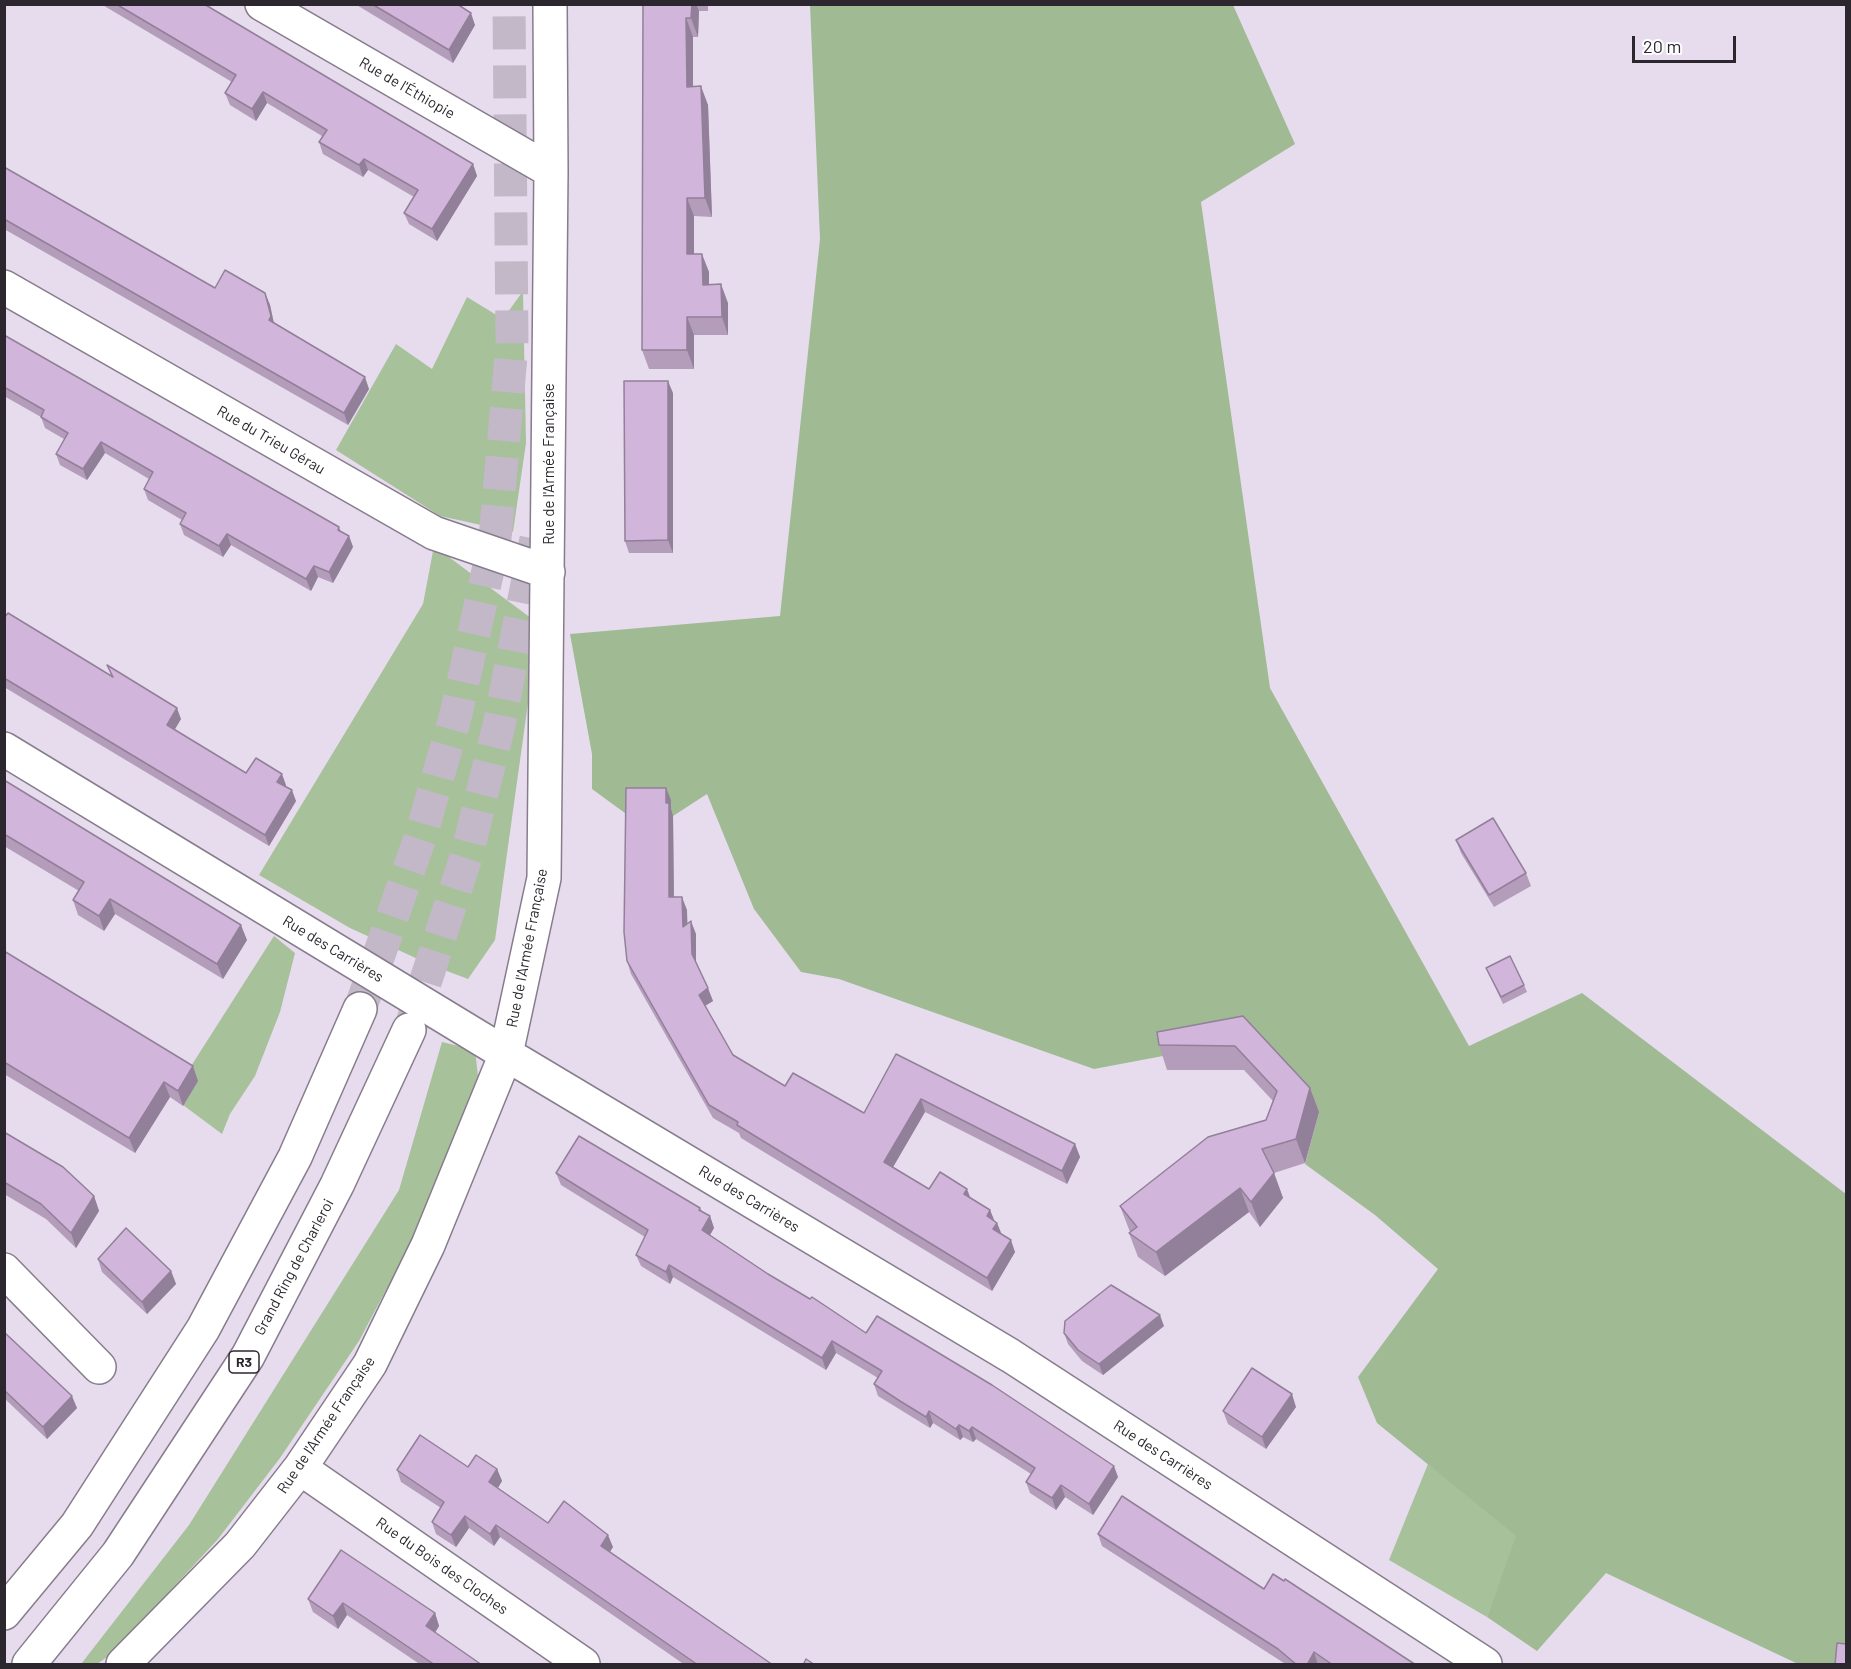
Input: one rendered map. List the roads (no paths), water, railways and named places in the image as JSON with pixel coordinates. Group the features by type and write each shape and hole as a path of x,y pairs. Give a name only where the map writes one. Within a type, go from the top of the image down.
{"main road":[{"name":"Rue de l'Éthiopie","path":"262,4 551,171"},
{"name":"Rue de l'Armée Française","path":"123,1665 240,1545 300,1468 370,1364 428,1245 506,1054 544,878 551,171 550,4"},
{"name":"Rue du Trieu Gérau","path":"4,286 434,533 548,572"},
{"name":"Rue des Carrières","path":"4,749 506,1054 1011,1356 1485,1665"},
{"path":"4,1613 78,1525 203,1329 295,1157 360,1009"},
{"name":"Grand Ring de Charleroi","path":"29,1665 118,1554 248,1356 337,1185 409,1030"},
{"path":"4,1270 99,1367"},
{"name":"Rue du Bois des Cloches","path":"300,1468 583,1665"}],"tunnel":[{"path":"360,1009 421,835 456,714 495,539 512,344 509,4"},
{"path":"410,1029 467,854 499,725 536,539"}]}
